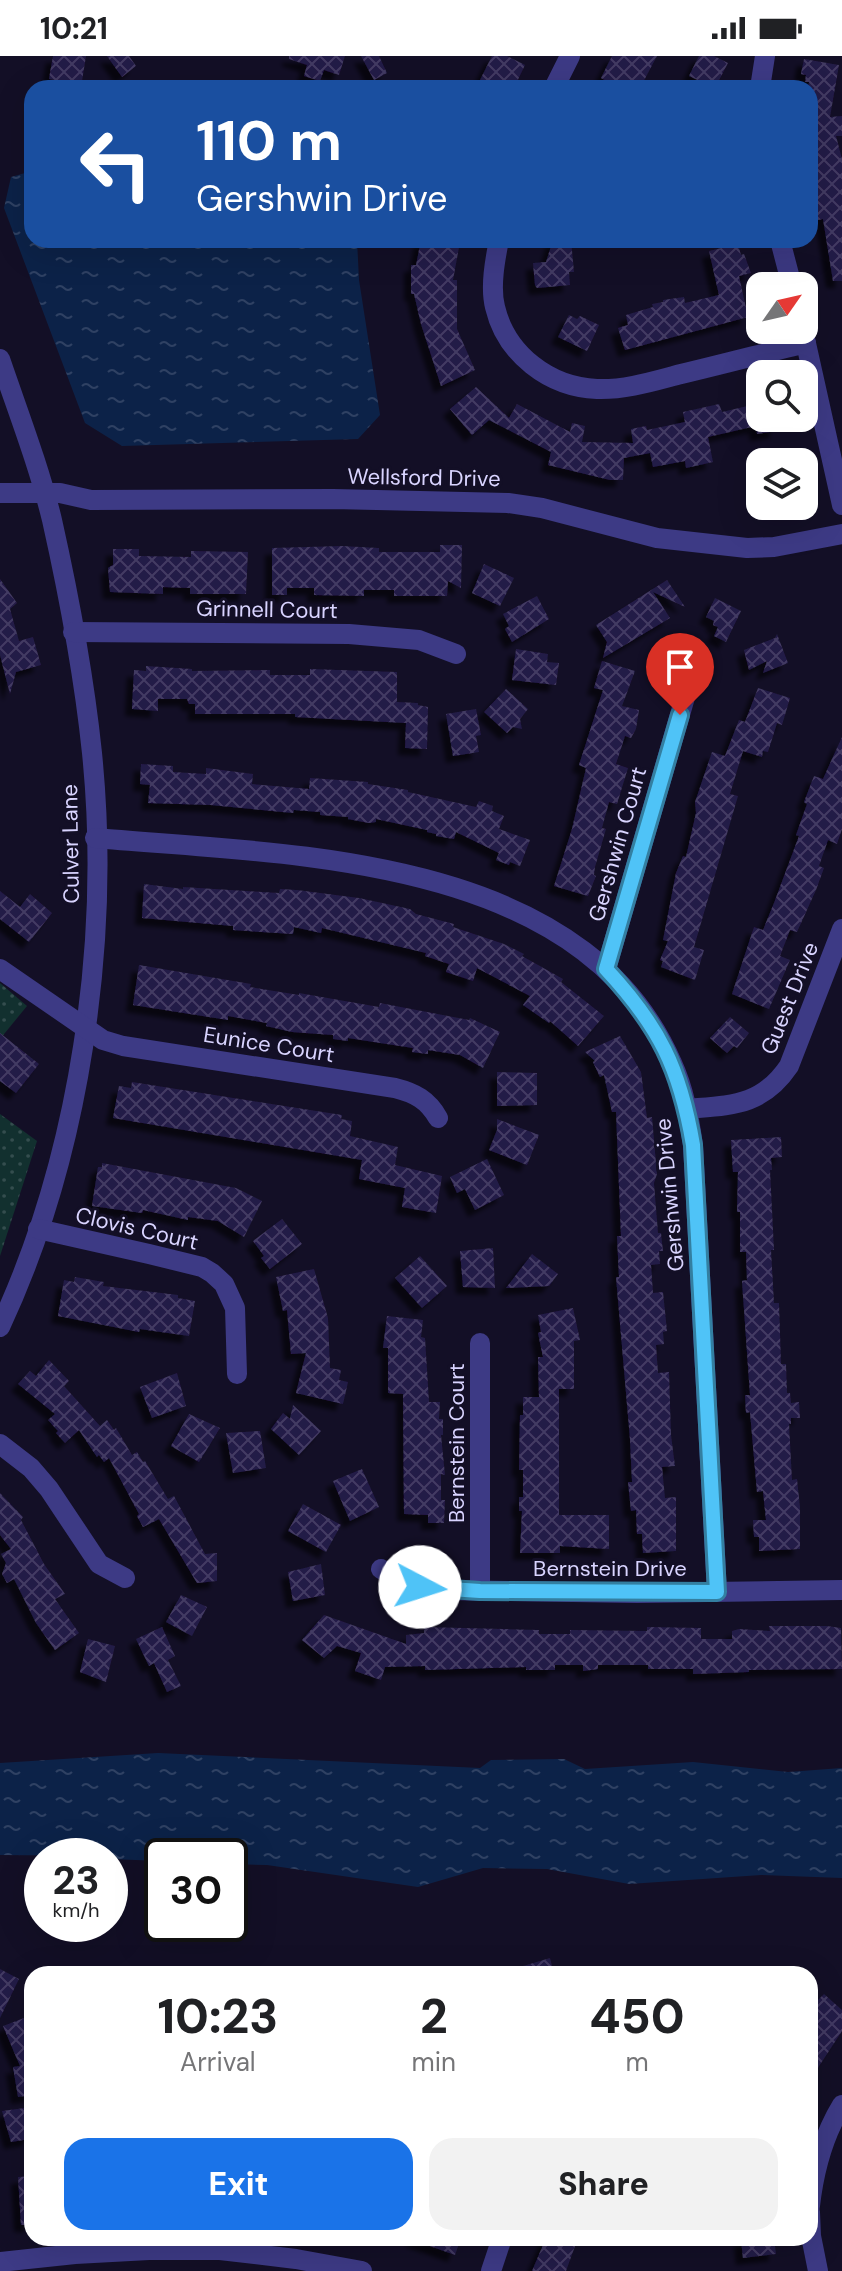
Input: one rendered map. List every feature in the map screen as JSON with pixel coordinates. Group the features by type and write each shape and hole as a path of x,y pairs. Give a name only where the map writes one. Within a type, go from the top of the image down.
{"street":[{"path":"558,80 570,56"},
{"path":"761,80 765,56"},
{"path":"498,248 493,294 500,325 523,358 539,371 574,386 595,389 630,387 780,344"},
{"path":"782,248 788,272"},
{"path":"807,344 842,505"},
{"name":"Culver Lane","path":"0,359 45,493 73,632 92,754 95,838 93,959 85,1030 70,1110 38,1229 0,1327"},
{"name":"Wellsford Drive","path":"0,493 45,493 91,500 333,499 508,503 542,508 657,538 747,548 785,546 842,534"},
{"name":"Grinnell Court","path":"73,632 349,634 419,640 456,654"},
{"name":"Gershwin Court","path":"606,969 688,687"},
{"name":"Gershwin Drive","path":"95,838 320,857 419,877 483,898 561,935 606,969 647,1017 674,1066 687,1109 693,1145 717,1592"},
{"name":"Guest Drive","path":"687,1109 748,1101 767,1092 779,1080 789,1066 842,929"},
{"name":"Eunice Court","path":"0,969 103,1040 123,1046 410,1092 423,1099 438,1118"},
{"name":"Clovis Court","path":"38,1229 202,1267 212,1273 224,1284 235,1308 237,1374"},
{"name":"Bernstein Court","path":"480,1343 480,1591"},
{"path":"0,1444 31,1468 49,1489 99,1564 125,1578"},
{"name":"Bernstein Drive","path":"381,1569 420,1587 480,1591 842,1590"},
{"path":"818,2163 830,2124 842,2105"},
{"path":"0,2262 192,2246"},
{"path":"231,2246 362,2271"},
{"path":"491,2271 499,2246"},
{"path":"813,2246 818,2271"}],"green space":[{"path":"0,983 27,1006 0,1039"},
{"path":"0,1114 37,1141 0,1256"}],"water":[{"path":"24,173 24,248 357,248 359,280 380,415 358,439 122,446 85,423 4,208 11,177"},
{"path":"158,1753 480,1768 491,1760 564,1759 585,1769 693,1762 788,1772 842,1768 842,1878 761,1875 629,1884 547,1869 483,1868 418,1887 248,1864 248,1838 144,1838 144,1860 128,1860 128,1838 24,1838 24,1855 0,1855 0,1763"}],"building":[{"path":"53,56 86,56 82,80 49,79"},
{"path":"107,56 129,56 136,66 122,77"},
{"path":"289,56 345,56 339,75 324,70 320,80 304,76 307,65 289,59"},
{"path":"361,56 379,56 387,73 374,80"},
{"path":"492,56 507,56 525,65 518,80 480,80"},
{"path":"612,56 657,56 644,80 601,78"},
{"path":"699,56 714,56 728,63 719,80 698,80 689,76"},
{"path":"804,59 839,65 830,117 842,116 842,136 836,136 842,159 842,281 833,281 823,219 818,220 818,80 805,80 806,75 801,74"},
{"path":"419,248 459,248 453,280 457,280 457,329 475,370 441,386 414,294 411,294 411,265 416,265"},
{"path":"550,248 572,248 574,272 569,272 570,285 537,288 533,263 546,262"},
{"path":"739,248 751,272 739,276 746,318 625,350 618,328 628,325 626,315 653,307 652,304 663,300 684,297 685,303 719,295 709,251"},
{"path":"569,315 577,319 580,316 599,325 587,351 558,337"},
{"path":"476,387 509,418 517,404 570,432 572,423 585,426 582,442 633,443 631,429 646,426 647,430 685,422 683,412 719,404 722,412 746,406 746,428 708,437 713,462 686,468 685,461 653,467 650,453 624,458 623,480 610,480 548,465 551,452 489,420 472,435 450,409"},
{"path":"440,545 462,545 461,588 448,581 447,596 394,596 394,590 364,590 364,596 314,595 314,588 287,588 287,595 272,595 272,548 342,546 379,548 379,552 440,552"},
{"path":"113,549 139,549 139,556 191,557 191,551 248,552 246,594 190,594 190,588 163,587 163,594 110,592 108,568 113,565"},
{"path":"484,564 514,578 500,606 472,593"},
{"path":"0,579 17,603 10,609 19,641 33,637 41,665 16,672 10,694 0,655"},
{"path":"667,580 685,607 653,592 670,618 603,658 607,642 596,625"},
{"path":"537,596 549,619 512,642 505,629 509,626 503,614"},
{"path":"715,598 741,611 726,642 714,636 718,627 706,617"},
{"path":"777,634 788,663 763,673 767,661 749,670 744,650 775,638"},
{"path":"516,649 548,654 547,662 559,663 556,685 512,680"},
{"path":"602,661 635,671 622,706 639,710 636,729 631,738 625,736 616,764 628,768 617,804 609,802 602,828 606,829 595,867 596,876 588,896 554,886 572,829 586,768 579,765 603,690 594,688"},
{"path":"146,666 192,671 270,670 270,675 310,675 310,669 397,672 397,702 428,707 427,749 405,748 406,723 295,717 295,714 195,714 195,704 189,704 187,699 158,699 158,711 132,709 134,670 146,671"},
{"path":"758,688 790,698 782,725 777,723 768,752 763,751 762,757 743,751 730,794 738,796 694,947 704,950 695,980 661,967 663,961 660,960 668,941 663,940 676,873 683,856 686,857 696,813 695,802 712,752 725,756 739,720 745,722"},
{"path":"506,689 528,709 520,719 522,729 513,727 507,733 484,712"},
{"path":"476,709 481,735 476,736 479,752 453,756 446,714"},
{"path":"842,737 842,829 837,844 828,840 819,866 824,868 816,890 797,932 790,930 780,956 790,960 769,1009 732,994 754,927 763,930 774,903 799,836 796,835 807,804 804,802 814,776 823,779"},
{"path":"141,764 173,766 173,772 206,774 206,768 253,774 252,784 309,789 310,778 368,782 476,807 479,801 493,806 492,811 504,816 499,829 530,840 520,866 510,862 509,865 496,860 499,853 456,832 454,839 376,819 376,822 369,823 348,817 320,815 320,812 294,810 293,813 148,803 150,785 140,784"},
{"path":"144,884 279,893 280,889 297,890 410,909 416,914 454,924 453,927 524,954 522,956 563,979 561,982 604,1016 578,1046 550,1021 523,1005 530,996 477,968 473,981 446,972 449,964 425,956 426,953 322,928 321,933 294,927 293,934 142,918"},
{"path":"0,891 20,907 30,894 52,913 29,942 0,919"},
{"path":"139,965 299,995 379,1007 380,1003 470,1018 500,1032 483,1068 460,1055 428,1050 428,1054 412,1052 413,1048 348,1038 348,1041 333,1039 333,1035 292,1032 266,1026 267,1023 228,1016 228,1020 133,1005"},
{"path":"730,1017 749,1033 737,1048 734,1046 727,1053 710,1038"},
{"path":"0,1033 39,1064 16,1093 0,1081"},
{"path":"620,1036 641,1072 647,1118 652,1117 658,1233 661,1233 663,1251 659,1251 660,1264 651,1265 653,1293 663,1292 667,1331 663,1332 664,1344 656,1345 658,1373 669,1372 675,1466 662,1467 665,1498 676,1497 676,1551 643,1553 642,1534 637,1534 636,1510 631,1511 628,1482 632,1482 630,1439 616,1277 619,1277 617,1236 621,1236 616,1112 612,1112 604,1075 600,1077 595,1061 585,1052"},
{"path":"497,1072 537,1073 537,1105 497,1106"},
{"path":"132,1082 342,1115 341,1119 352,1121 350,1136 398,1147 395,1165 442,1176 436,1213 402,1207 405,1188 359,1179 362,1160 113,1118 119,1086 131,1088"},
{"path":"497,1119 539,1135 527,1165 489,1150 497,1130"},
{"path":"781,1137 782,1157 771,1158 774,1250 771,1250 774,1303 779,1303 781,1364 786,1364 787,1393 790,1393 791,1403 799,1402 800,1418 791,1418 789,1424 792,1480 797,1479 800,1507 800,1549 759,1551 759,1537 754,1537 753,1520 766,1520 763,1491 757,1492 750,1412 746,1413 745,1395 750,1395 742,1281 747,1280 746,1252 740,1252 738,1172 733,1172 731,1140"},
{"path":"487,1159 504,1195 475,1210 465,1189 457,1193 450,1177"},
{"path":"102,1163 236,1188 262,1201 244,1237 218,1221 188,1217 188,1220 143,1210 142,1213 92,1206 98,1167 102,1167"},
{"path":"282,1219 302,1244 270,1269 253,1241"},
{"path":"493,1248 495,1288 463,1287 460,1251"},
{"path":"532,1254 558,1274 549,1286 506,1288"},
{"path":"420,1256 447,1286 422,1308 395,1278"},
{"path":"314,1269 328,1318 330,1368 341,1370 339,1380 348,1382 343,1404 296,1393 306,1353 291,1354 287,1310 283,1311 276,1277"},
{"path":"75,1277 104,1282 103,1286 178,1295 178,1298 195,1301 189,1336 140,1329 139,1332 58,1316 64,1280 74,1282"},
{"path":"573,1308 580,1340 574,1341 574,1389 559,1389 559,1515 609,1515 609,1549 560,1546 560,1553 520,1553 522,1511 519,1511 519,1497 523,1497 523,1470 519,1470 520,1415 523,1415 523,1397 539,1397 538,1357 543,1357 538,1315"},
{"path":"387,1316 423,1320 421,1337 425,1338 429,1402 440,1402 439,1419 443,1419 441,1435 445,1475 441,1474 441,1500 445,1500 444,1523 428,1523 428,1515 404,1514 403,1394 388,1393 388,1348 383,1348"},
{"path":"49,1360 69,1381 64,1386 100,1426 107,1420 114,1430 116,1428 132,1455 137,1452 145,1461 168,1499 174,1496 205,1554 217,1553 217,1581 197,1583 159,1519 143,1527 109,1458 104,1462 99,1455 97,1457 79,1430 65,1443 48,1420 55,1414 18,1384 30,1371 36,1376"},
{"path":"177,1373 186,1406 152,1418 140,1387"},
{"path":"293,1405 321,1431 299,1455 271,1429 283,1413 290,1419"},
{"path":"189,1414 220,1428 199,1462 171,1446"},
{"path":"260,1431 266,1468 233,1473 226,1433"},
{"path":"362,1469 379,1507 350,1521 333,1481"},
{"path":"0,1493 23,1517 21,1520 44,1564 65,1594 55,1599 79,1633 55,1650 36,1623 14,1579 7,1583 2,1574 6,1563 1,1554 11,1549 0,1535"},
{"path":"303,1504 341,1525 326,1552 288,1531"},
{"path":"321,1564 325,1595 293,1601 288,1572"},
{"path":"181,1595 207,1607 192,1636 166,1622"},
{"path":"324,1615 406,1644 406,1635 424,1633 424,1627 539,1630 539,1634 570,1634 570,1630 647,1631 647,1627 701,1628 701,1639 732,1639 732,1631 739,1629 770,1631 769,1626 827,1626 841,1628 842,1669 693,1674 693,1669 648,1669 648,1665 598,1665 598,1669 583,1671 583,1665 555,1665 555,1670 526,1670 526,1667 425,1670 425,1666 385,1667 381,1680 355,1671 361,1653 337,1646 324,1658 302,1640"},
{"path":"162,1627 175,1656 168,1660 181,1686 167,1692 154,1663 149,1666 136,1639"},
{"path":"88,1639 115,1646 106,1682 80,1672"},
{"path":"550,1958 552,1966 523,1966"},
{"path":"0,1969 19,1979 0,2018"},
{"path":"824,1994 842,2010 842,2031 818,2068 818,2000"},
{"path":"24,2018 24,2096 18,2097 13,2067 20,2066 3,2026"},
{"path":"24,2108 24,2140 11,2142 2,2111"},
{"path":"18,2177 24,2177 24,2225 21,2225"},
{"path":"430,2246 458,2246 455,2255"},
{"path":"543,2246 575,2246 566,2271 532,2271"},
{"path":"742,2246 775,2246 776,2254 743,2258"}],"route":[{"path":"420,1587 480,1591 717,1592 693,1145 687,1109 665,1047 647,1017 606,969 680,715"}]}
